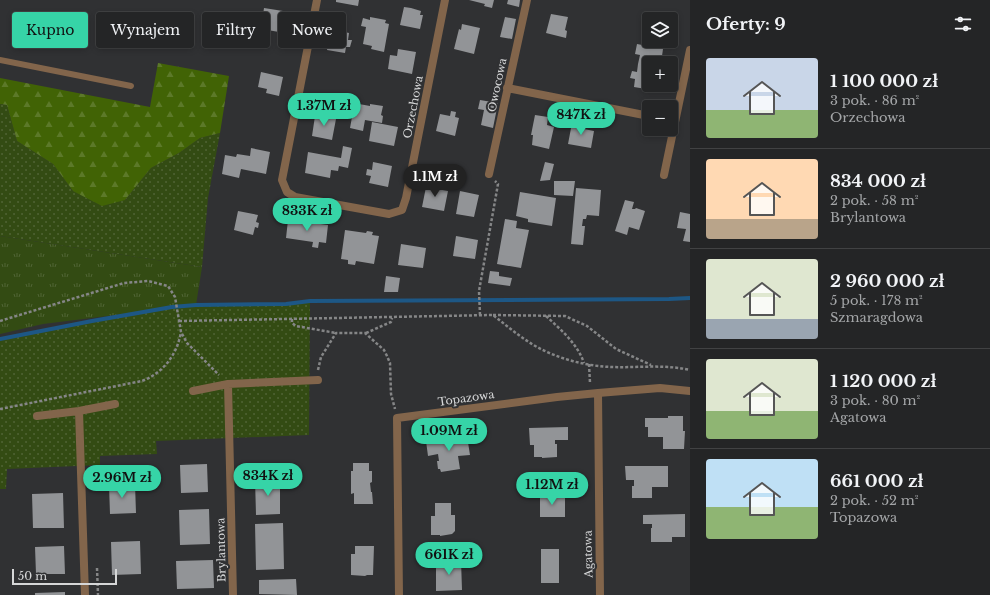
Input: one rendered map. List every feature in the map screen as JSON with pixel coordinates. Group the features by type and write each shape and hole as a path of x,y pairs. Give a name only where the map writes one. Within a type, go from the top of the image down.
{"street":[{"name":"Orzechowa","path":"317,0 282,180 287,192 295,197 389,214 402,210 406,198 445,0"},
{"name":"Owocowa","path":"489,174 527,0"},
{"path":"678,100 690,50"},
{"path":"507,88 642,115"},
{"path":"664,175 670,136"},
{"path":"193,391 228,384 318,380"},
{"name":"Brylantowa","path":"228,384 233,595"},
{"name":"Topazowa","path":"397,418 594,393 660,388 690,391"},
{"name":"Agatowa","path":"594,393 600,595"},
{"path":"37,416 79,411 115,404"},
{"path":"79,411 85,595"},
{"path":"397,418 399,595"}],"lane":[{"path":"0,60 131,86"}],"path":[{"path":"480,315 479,291 498,184 489,174"},
{"path":"0,320 124,283 148,281 168,286 175,297 181,332 179,344 175,351 163,369 152,378 0,409"},
{"path":"179,320 392,318 480,315 565,316 587,326 616,349 653,366"},
{"path":"493,315 523,338 538,347 568,360 609,366 678,367 690,370"},
{"path":"546,315 571,339 581,354 584,363"},
{"path":"292,319 292,323 296,326 336,333 365,333 386,325 391,322 392,318"},
{"path":"181,332 187,343 228,384"},
{"path":"318,380 318,370 321,357 336,333"},
{"path":"365,333 384,350 390,363 391,394 397,418"},
{"path":"589,364 594,393"}],"green space":[{"path":"158,63 229,76 220,133 200,138 179,153 151,168 125,200 102,206 73,191 53,164 17,141 7,105 0,104 0,78 150,107"},
{"path":"0,104 7,105 17,141 53,164 73,191 125,200 151,168 179,153 200,138 220,133 208,198 202,267 0,236"},
{"path":"0,236 202,267 196,305 43,324 0,334"},
{"path":"310,301 309,435 156,441 157,454 100,456 100,465 7,469 6,489 0,489 0,339 172,307 196,305 286,304"}],"building":[{"path":"336,0 359,0 358,6 336,2"},
{"path":"469,0 494,0 492,8 484,6 485,4"},
{"path":"508,0 520,0 519,7 507,4"},
{"path":"404,7 421,11 420,15 423,15 420,29 400,25"},
{"path":"264,8 283,11 278,12 278,32 270,30 270,12 263,12"},
{"path":"551,14 568,17 565,30 567,31 566,38 546,33"},
{"path":"370,17 386,20 385,23 389,24 384,52 371,49 372,46 363,44 366,27 361,26 363,18 370,20"},
{"path":"505,17 516,19 512,39 500,37"},
{"path":"462,24 480,28 474,54 454,49 459,29 461,30"},
{"path":"346,32 349,33 348,40 352,40 350,47 346,47"},
{"path":"637,44 642,45 642,48 663,49 662,56 642,56 642,88 634,87 635,79 630,78 632,71 637,72 640,55 635,54"},
{"path":"327,48 346,48 345,53 327,50"},
{"path":"398,49 416,52 412,74 388,69 390,55 397,56"},
{"path":"261,72 283,77 279,96 266,93 267,89 258,87"},
{"path":"480,100 498,103 493,128 481,125 484,110 478,109"},
{"path":"348,102 370,106 370,104 383,106 381,115 383,116 382,123 365,120 363,131 350,128 352,117 346,116"},
{"path":"451,111 456,112 455,117 459,118 455,136 436,131 440,114 450,116"},
{"path":"324,114 329,115 328,118 336,119 332,140 312,136 315,116 324,117"},
{"path":"535,115 548,117 547,125 554,127 549,149 532,145 533,135 531,135"},
{"path":"372,122 398,127 394,146 369,141"},
{"path":"572,123 585,125 584,129 594,131 591,148 568,144"},
{"path":"343,146 352,148 348,168 339,166 338,171 331,170 330,178 305,173 308,152 341,158"},
{"path":"251,148 270,152 266,174 241,169 239,178 222,174 225,155 236,157 237,154 250,156"},
{"path":"373,162 392,166 388,187 369,183 371,176 366,175 367,169 372,170"},
{"path":"545,162 554,164 550,180 540,181"},
{"path":"554,181 575,181 573,196 554,195"},
{"path":"427,182 438,184 437,189 448,191 444,211 422,207"},
{"path":"576,188 601,190 599,216 587,215 586,219 583,219 582,226 585,226 583,245 571,244"},
{"path":"460,191 479,195 474,217 456,214"},
{"path":"520,192 556,198 552,226 528,222 528,219 516,216"},
{"path":"625,200 634,202 632,209 636,208 645,211 639,230 629,227 627,235 615,231"},
{"path":"238,211 258,215 256,222 259,223 258,228 255,227 253,235 234,230"},
{"path":"680,212 690,214 690,242 683,241 686,229 677,228"},
{"path":"293,217 298,217 298,221 328,225 326,243 319,242 318,248 312,247 313,242 286,238 288,220 292,221"},
{"path":"505,219 517,221 516,228 529,230 521,268 497,264"},
{"path":"345,230 366,233 367,231 373,232 372,235 379,236 374,264 356,261 355,265 348,264 348,260 341,259"},
{"path":"456,236 478,240 475,259 453,256"},
{"path":"401,244 426,248 423,268 398,265"},
{"path":"490,271 499,272 499,276 512,278 510,286 488,283"},
{"path":"386,276 400,278 398,292 384,292"},
{"path":"668,416 683,416 683,431 685,431 684,449 663,449 663,437 648,437 648,427 645,427 645,418 668,418"},
{"path":"568,427 568,440 555,440 555,444 557,444 557,457 534,457 534,445 530,445 529,428"},
{"path":"467,436 470,455 458,456 460,469 441,472 440,469 438,469 438,454 428,456 426,441"},
{"path":"353,463 369,463 369,471 372,471 372,482 370,483 373,504 354,504 354,493 351,494 351,471 353,471"},
{"path":"207,464 208,492 181,493 180,465"},
{"path":"625,466 668,466 668,487 652,487 652,498 632,498 632,486 634,486 634,480 626,480"},
{"path":"255,479 280,479 280,514 256,515"},
{"path":"135,484 136,513 110,514 109,485"},
{"path":"63,493 64,528 33,528 32,494"},
{"path":"540,496 565,496 565,517 540,517"},
{"path":"435,503 451,503 451,515 455,515 455,531 452,534 440,536 431,535 431,516 435,516"},
{"path":"209,509 210,544 180,545 179,510"},
{"path":"685,514 685,537 672,537 672,542 651,542 652,524 643,524 643,515"},
{"path":"283,523 284,569 256,570 255,524"},
{"path":"140,541 141,574 112,575 111,542"},
{"path":"64,546 65,574 36,574 35,547"},
{"path":"355,546 374,546 373,575 351,575 351,554 355,554"},
{"path":"541,549 559,549 559,583 541,583"},
{"path":"213,560 214,588 177,589 176,561"},
{"path":"461,560 462,590 436,591 436,561"},
{"path":"296,579 297,595 259,594 259,580"},
{"path":"65,592 65,595 35,595 35,593"}],"waterway":[{"path":"0,339 172,307 196,305 286,304 310,301 690,298"}]}
